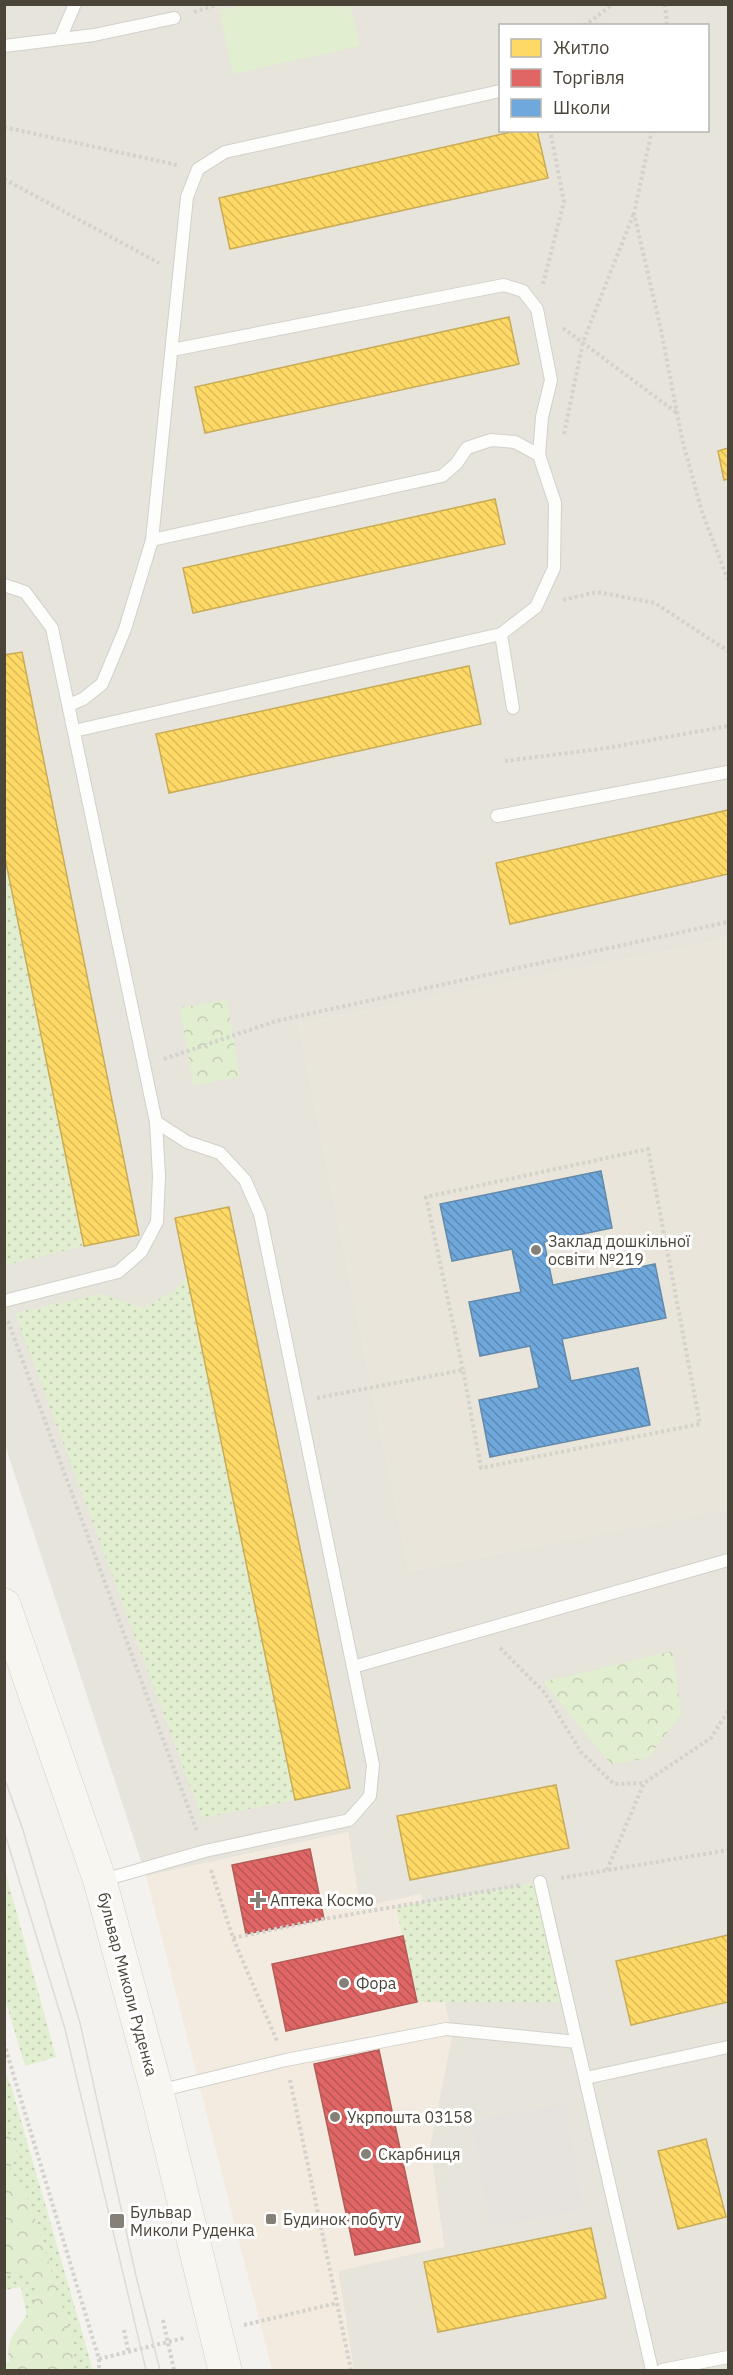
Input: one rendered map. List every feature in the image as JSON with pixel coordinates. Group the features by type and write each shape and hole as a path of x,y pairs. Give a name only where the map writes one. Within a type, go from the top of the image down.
{"street":[{"name":"бульвар Миколи Руденка","path":"4,1605 100,1881 157,2092 225,2370"}],"lane":[{"path":"60,39 75,4"},
{"path":"4,46 94,35 174,18"},
{"path":"69,705 83,699 102,684 125,629 152,540 187,198 198,169 225,152 499,91"},
{"path":"74,731 501,634 536,607 554,568 555,503 539,455 542,417 552,380 537,309 523,291 504,285 172,351"},
{"path":"152,540 442,476 456,464 467,448 491,440 515,442 539,455"},
{"path":"4,585 25,592 52,628 156,1122 159,1176 157,1222 141,1252 118,1272 4,1301"},
{"path":"501,634 513,708"},
{"path":"497,816 729,772"},
{"path":"100,1881 205,1851 349,1820 370,1796 373,1765 260,1214 245,1180 220,1153 187,1142 156,1122"},
{"path":"353,1667 729,1560"},
{"path":"540,1882 652,2370"},
{"path":"157,2092 286,2060 446,2029 577,2042"},
{"path":"586,2078 729,2047"},
{"path":"662,2370 729,2357"}],"path":[{"path":"174,18 219,4"},
{"path":"587,24 613,4"},
{"path":"665,4 667,24"},
{"path":"4,127 198,169"},
{"path":"550,132 564,202 537,309 677,414"},
{"path":"563,442 583,342 634,213 652,132"},
{"path":"4,179 179,274"},
{"path":"634,213 661,330 677,414 702,512 729,580"},
{"path":"536,607 597,592 655,603 729,651"},
{"path":"505,761 607,748 729,726"},
{"path":"144,1066 276,1021 729,922"},
{"path":"648,1149 700,1424 481,1468 463,1370 426,1197 648,1149"},
{"path":"299,1401 463,1370"},
{"path":"483,1630 545,1693 581,1752 614,1784 644,1783 711,1738 729,1711"},
{"path":"606,1871 644,1783"},
{"path":"232,1938 324,1919 729,1850"},
{"path":"4,2043 99,2359 99,2370"},
{"path":"163,2320 174,2370"},
{"path":"124,2330 128,2350"}],"shaded area":[{"path":"5,5 728,5 728,939 299,1024 409,1571 728,1508 728,2370 354,2370 338,2271 444,2246 430,2146 452,2036 421,1895 360,1907 348,1832 146,1876 5,1445"},
{"name":"Заклад дошкільної освіти №219","path":"728,939 728,1508 409,1571 299,1024"},
{"path":"348,1832 360,1907 420,1894 452,2036 430,2146 444,2247 338,2271 354,2370 272,2370 146,1876"},
{"path":"564,2104 584,2210 491,2226 471,2121"}],"green space":[{"path":"246,5 350,5 360,46 233,74 219,10"},
{"path":"4,853 84,1246 5,1265 4,1265"},
{"path":"227,1000 240,1077 193,1085 180,1008"},
{"path":"187,1276 295,1800 202,1818 15,1313 101,1294 143,1308 174,1291"},
{"path":"673,1651 681,1714 648,1758 611,1764 543,1682"},
{"path":"5,1870 56,2057 25,2066 5,1999"},
{"path":"540,1882 568,2002 417,2002 396,1907"},
{"path":"4,2069 11,2086 93,2370 5,2370 5,2363 35,2357 21,2287 5,2290"},
{"path":"5,2126 17,2153 9,2171 30,2202 75,2347 73,2366 66,2370 13,2370 9,2361 11,2339 30,2309 37,2289 24,2268 6,2276 5,2274"}],"building: Житло":[{"path":"511,132 537,132 548,178 230,249 219,198"},
{"path":"509,317 519,364 205,433 195,387"},
{"path":"728,448 728,479 724,480 718,451"},
{"path":"495,499 505,544 193,613 183,568"},
{"path":"22,652 139,1235 84,1246 4,853 4,655"},
{"path":"469,666 481,724 169,793 156,734"},
{"path":"728,810 728,874 510,924 496,863"},
{"path":"229,1207 350,1788 295,1800 175,1218"},
{"path":"556,1785 569,1848 410,1880 397,1816"},
{"path":"728,1935 728,2002 631,2025 616,1961"},
{"path":"706,2139 726,2217 678,2229 658,2151"},
{"path":"591,2228 606,2298 438,2332 424,2262"}],"building: Торгівля":[{"path":"310,1849 324,1919 246,1934 232,1865"},
{"path":"403,1936 417,2002 286,2031 272,1964"},
{"path":"379,2050 420,2242 355,2255 314,2064"}],"building: Школи":[{"path":"601,1171 612,1228 544,1242 553,1285 655,1264 666,1318 562,1339 571,1381 638,1368 650,1425 490,1457 479,1400 539,1388 530,1346 480,1356 469,1302 521,1292 512,1249 452,1261 440,1204"}],"tram line":[{"path":"4,1777 23,1830 80,2023 136,2276 160,2370"},
{"path":"4,1831 65,2029 146,2370"}],"place":[{"name":"Заклад дошкільної освіти №219","path":"536,1250"},
{"name":"Аптека Космо","path":"258,1900"},
{"name":"Фора","path":"344,1983"},
{"name":"Укрпошта 03158","path":"335,2117"},
{"name":"Скарбниця","path":"366,2154"},
{"name":"Будинок побуту","path":"271,2219"},
{"name":"Бульвар Миколи Руденка","path":"117,2221"}]}
